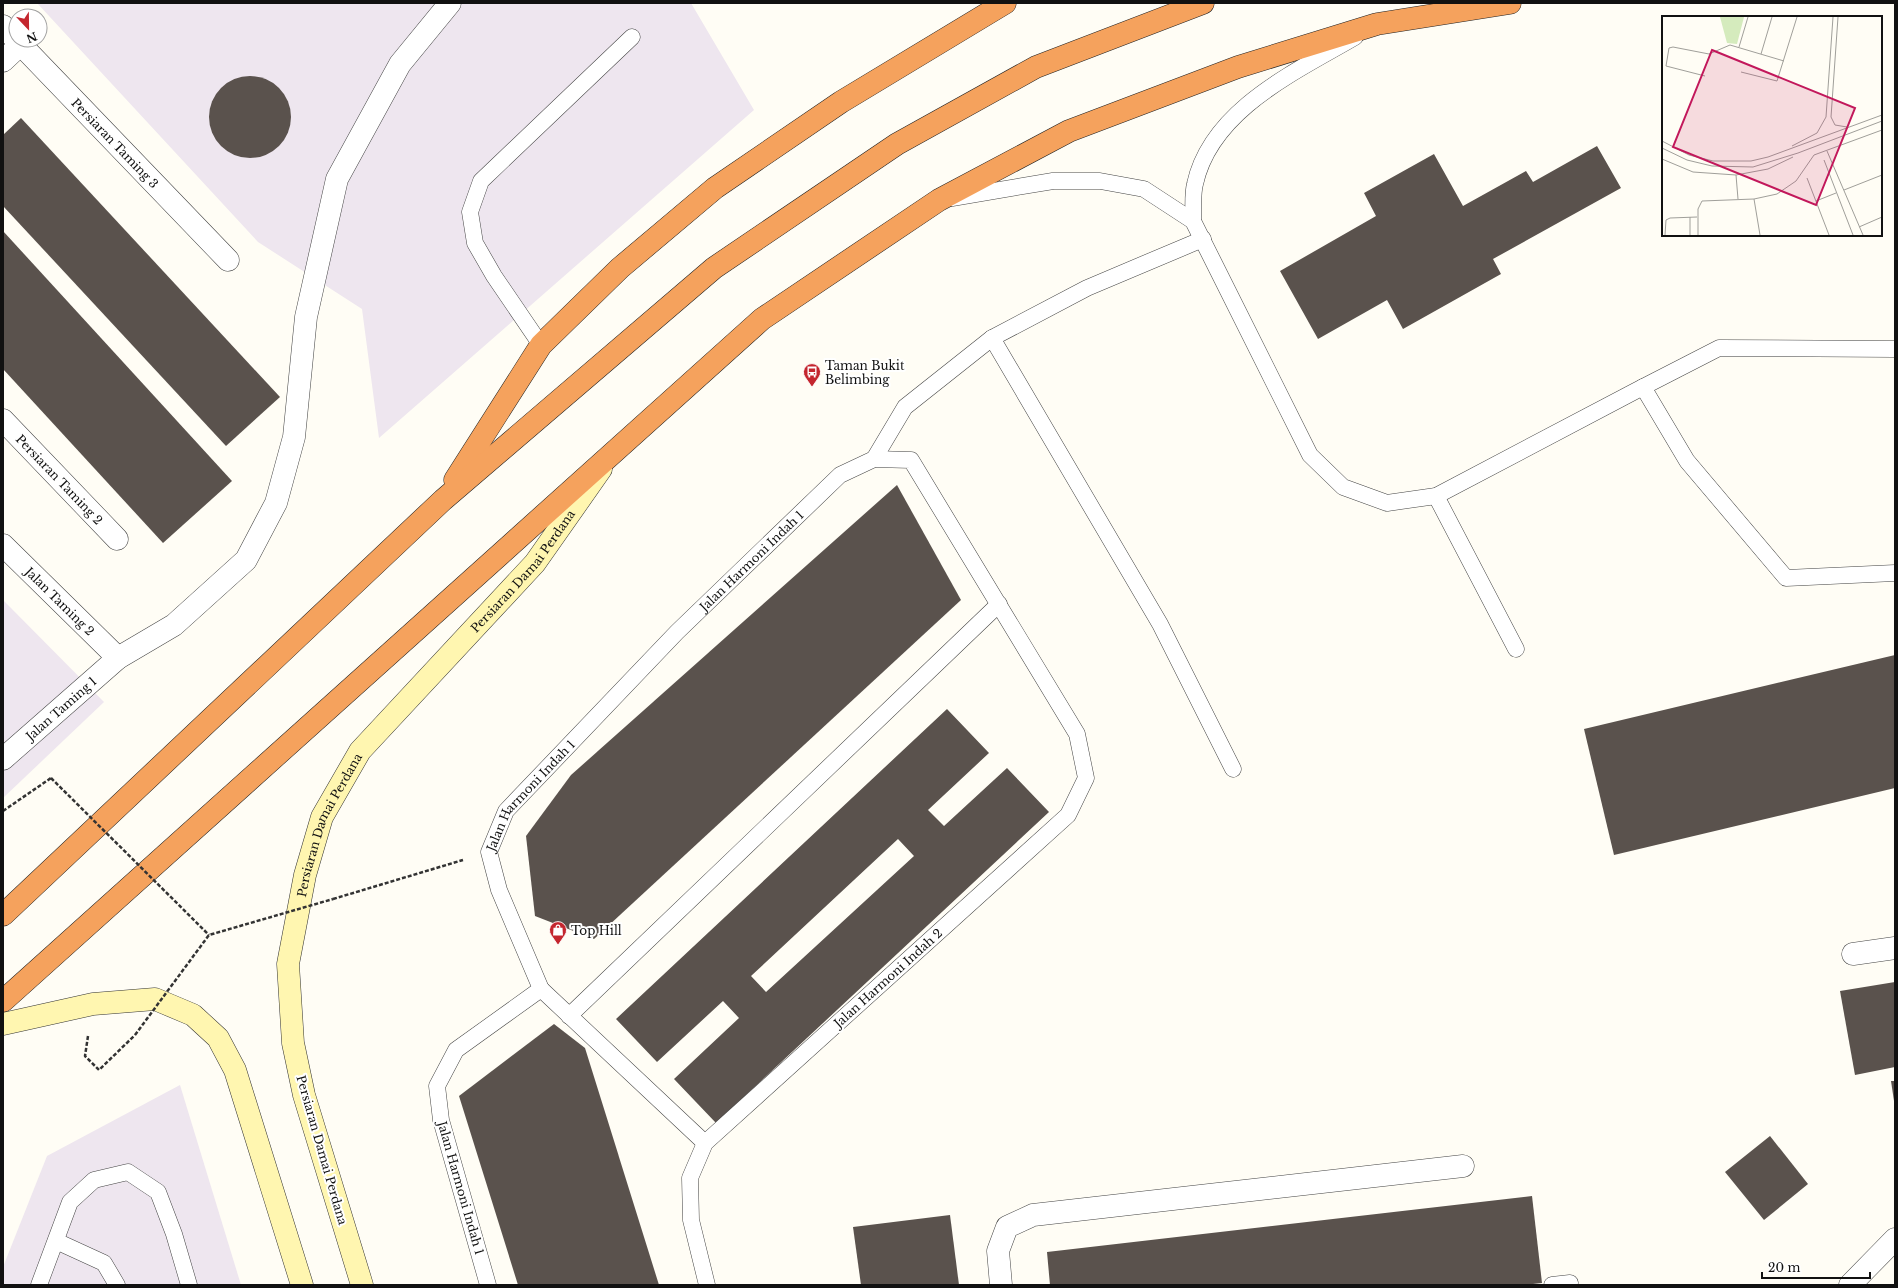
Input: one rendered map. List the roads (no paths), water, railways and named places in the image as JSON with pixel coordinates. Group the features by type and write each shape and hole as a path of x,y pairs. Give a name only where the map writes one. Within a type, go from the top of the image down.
{"highway":[{"path":"443,500 541,345 620,268 715,188 841,102 1005,3"},
{"path":"3,915 443,500 714,268 897,144 1036,67 1203,3"},
{"path":"3,1001 762,319 939,200 1069,131 1238,67 1377,24 1510,3"}],"main road":[{"name":"Persiaran Damai Perdana","path":"362,1285 304,1095 293,1043 288,964 305,876 322,817 360,751 535,563 615,450"},
{"path":"3,1024 93,1004 155,999 193,1015 218,1038 235,1070 302,1285"}],"street":[{"name":"Jalan Taming 1","path":"3,759 118,658 174,625 246,560 276,503 294,437 306,317 338,179 400,64 450,3"},
{"path":"3,61 17,48"},
{"name":"Persiaran Taming 3","path":"23,48 228,260"},
{"name":"Persiaran Taming 2","path":"3,420 117,539"},
{"name":"Jalan Taming 2","path":"3,545 118,658"},
{"path":"1853,954 1895,948"},
{"path":"1001,1285 998,1251 1007,1227 1033,1215 1463,1166"},
{"path":"1850,1285 1895,1239"}],"lane":[{"path":"1193,221 1194,185 1208,148 1239,112 1270,87 1377,24"},
{"path":"541,345 494,276 475,243 470,212 481,181 632,37"},
{"path":"939,200 1053,181 1100,181 1144,189 1193,221 1310,455 1343,487 1387,504 1436,496 1719,348 1895,349"},
{"path":"874,459 905,407 992,338 1087,288 1203,239"},
{"path":"992,338 1160,624 1233,769"},
{"path":"1642,387 1687,461 1786,578 1895,573"},
{"name":"Jalan Harmoni Indah 1","path":"488,1285 441,1120 437,1086 456,1050 541,989 499,890 488,852 506,811 677,632 840,475 874,459 911,460 999,604"},
{"path":"1436,496 1516,649"},
{"path":"569,1016 999,604"},
{"name":"Jalan Harmoni Indah 2","path":"707,1285 691,1220 690,1178 705,1143 1068,815 1086,778 1077,734 999,604"},
{"path":"541,989 705,1143"},
{"path":"39,1285 70,1202 94,1180 128,1172 158,1192 174,1234 189,1285"},
{"path":"56,1241 104,1263 118,1285"},
{"path":"1552,1285 1570,1283"}],"place":[{"name":"Taman Bukit Belimbing","path":"812,387"},
{"name":"Top Hill","path":"558,945"}]}
